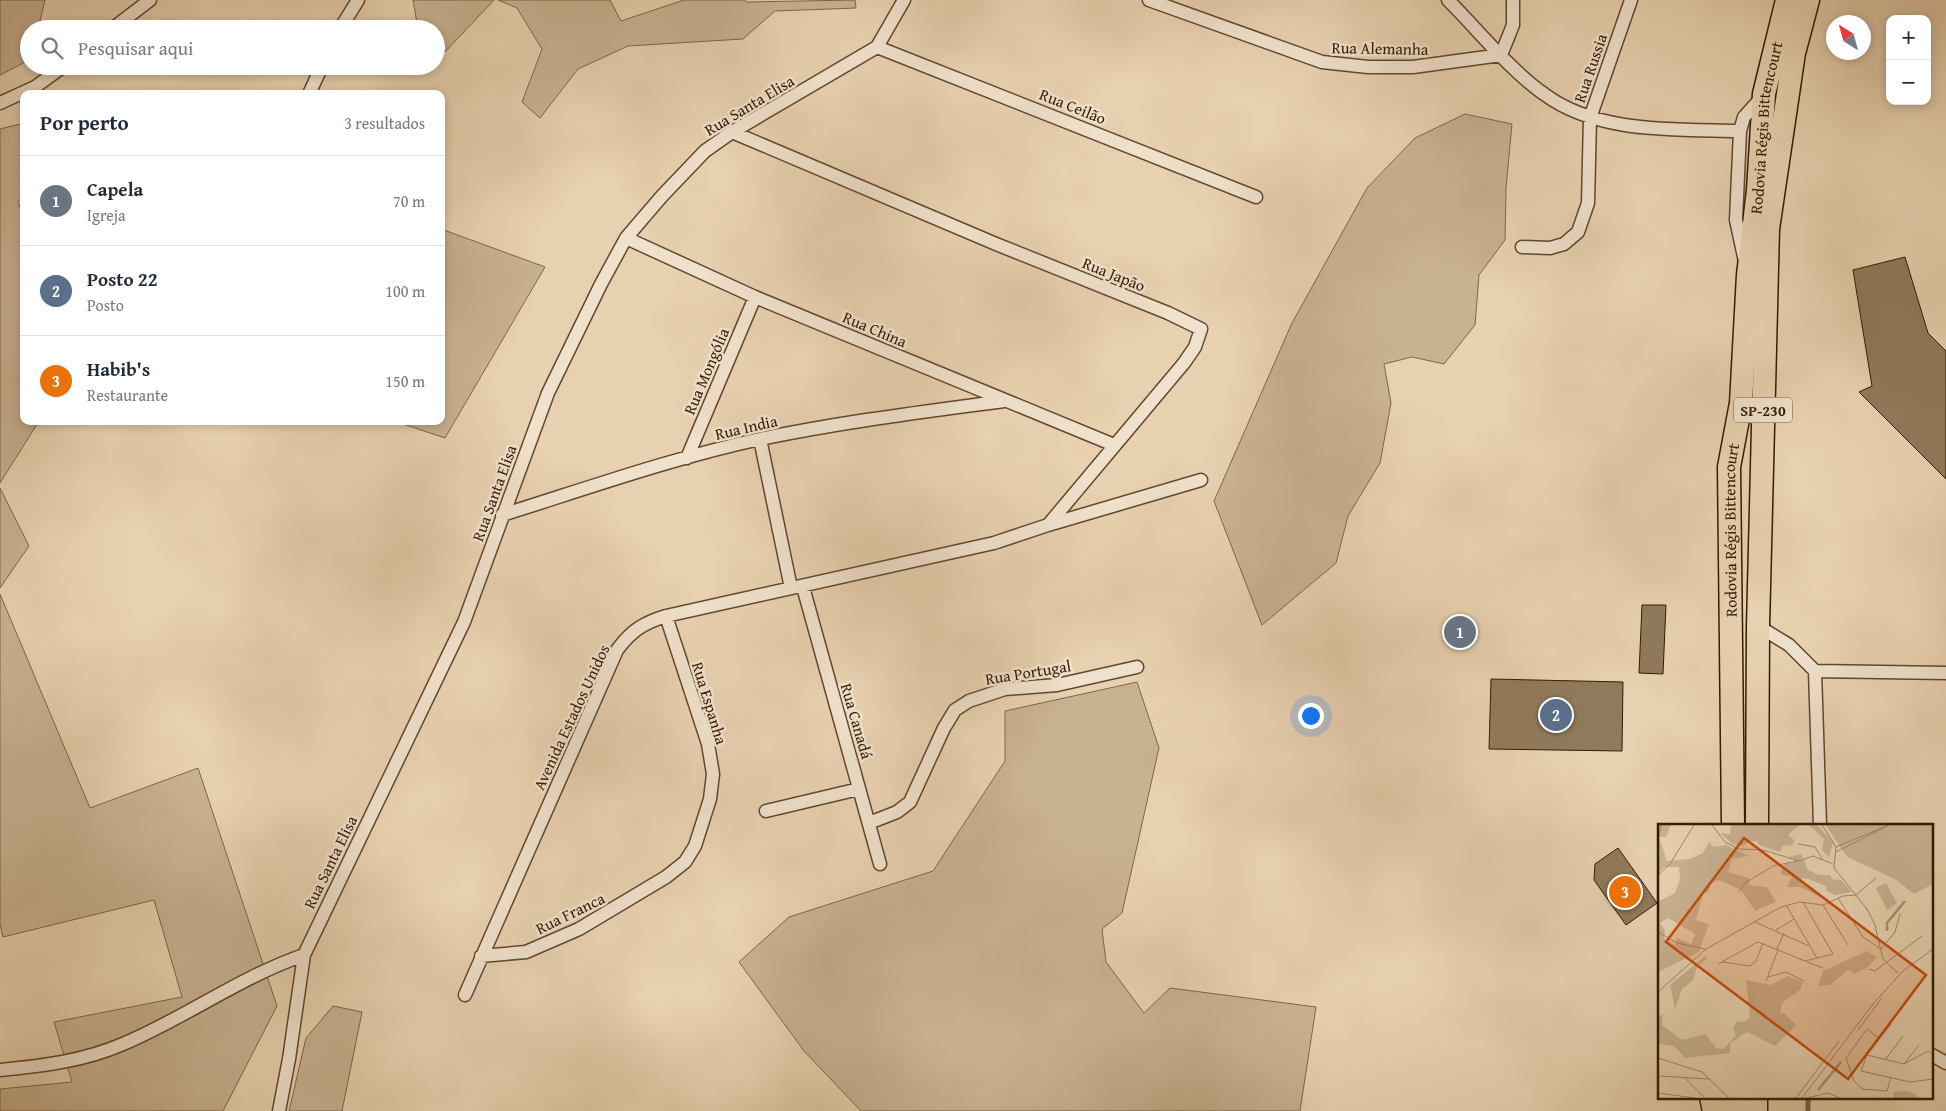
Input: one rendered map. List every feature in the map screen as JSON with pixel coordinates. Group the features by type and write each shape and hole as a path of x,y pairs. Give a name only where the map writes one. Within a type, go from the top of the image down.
{"highway":[{"name":"Rodovia Régis Bittencourt","path":"1733,824 1728,467 1741,403 1748,275 1758,190 1764,94 1787,0"},
{"name":"Rodovia Régis Bittencourt","path":"1757,824 1758,626 1768,229 1794,52 1808,0"},
{"path":"1711,1098 1714,1111"},
{"path":"1734,1098 1734,1111"},
{"path":"1756,1098 1756,1111"}],"street":[{"path":"124,20 150,0"},
{"path":"346,20 358,0"},
{"name":"Rua Santa Elisa","path":"279,1111 289,1059 304,955 464,622 487,563 502,514 548,393 601,284 626,238 682,174 705,151 732,132 877,46 904,0"},
{"name":"Rua Alemanha","path":"1148,0 1322,62 1368,67 1413,67 1501,55"},
{"path":"1448,0 1501,55 1543,94 1565,107 1590,118 1639,126 1688,130 1740,131"},
{"path":"1501,55 1513,25 1513,0"},
{"name":"Rua Russia","path":"1522,247 1550,248 1564,244 1578,232 1588,203 1590,118 1631,0"},
{"name":"Rua Ceilão","path":"877,46 1256,197"},
{"path":"28,90 52,75"},
{"path":"311,90 318,75"},
{"path":"0,103 20,94"},
{"path":"1748,275 1736,220 1740,131 1744,117 1764,94"},
{"name":"Rua Japão","path":"732,132 996,244 1168,313 1201,329 1195,347 1184,363 1048,526"},
{"name":"Rua China","path":"626,238 755,297 1114,445"},
{"name":"Rua Mongólia","path":"687,458 755,297"},
{"name":"Rua India","path":"502,514 687,458 760,439 852,422 1004,401"},
{"name":"Rua Canadá","path":"760,439 797,588 880,864"},
{"path":"1048,526 1201,480"},
{"name":"Avenida Estados Unidos","path":"465,995 617,650 629,634 644,623 666,616 994,543 1048,526"},
{"name":"Rua Espanha","path":"666,616 708,744 713,774 710,798 695,846 685,862 666,877"},
{"path":"1758,626 1789,645 1815,671 1820,824"},
{"name":"Rua Portugal","path":"869,823 898,812 910,802 944,728 956,710 969,701 1005,689 1057,685 1137,667"},
{"path":"1815,671 1946,674"},
{"path":"766,811 859,789"},
{"name":"Rua Franca","path":"481,956 526,952 592,922 666,877"},
{"path":"0,1070 80,1059 122,1045 270,966 304,955"},
{"path":"1934,1056 1946,1063"},
{"path":"1701,1111 1703,1098"}],"shaded area":[{"path":"0,0 45,0 40,20 20,20 20,65 0,75"},
{"path":"413,0 494,0 445,52 445,20 416,20"},
{"path":"498,0 610,0 621,21 684,0 744,0 747,2 855,0 856,8 775,11 743,39 628,46 578,69 540,118 522,102 542,49 517,8"},
{"path":"1465,114 1512,124 1506,188 1505,240 1479,275 1475,325 1444,364 1412,357 1384,364 1391,403 1380,463 1348,516 1336,563 1262,625 1214,501 1292,323 1367,188 1415,138"},
{"path":"20,124 20,200 18,202 20,207 20,425 36,425 0,483 0,129"},
{"path":"445,230 545,267 445,438 406,425 445,425"},
{"path":"0,488 29,546 0,588"},
{"path":"0,594 90,808 198,768 277,1006 223,1111 0,1111 0,1089 72,1082 54,1022 182,997 154,900 3,937 0,924"},
{"path":"1137,682 1159,748 1122,913 1102,929 1106,962 1144,1013 1170,988 1316,1007 1300,1111 861,1111 804,1051 739,962 789,917 933,871 1005,761 1005,711"},
{"path":"333,1006 362,1012 342,1111 289,1111 306,1038"}],"building":[{"path":"1905,257 1928,333 1946,351 1946,479 1859,392 1872,386 1853,270"},
{"path":"1642,605 1666,605 1663,674 1639,673"},
{"path":"1491,679 1623,682 1622,751 1489,749"},
{"path":"1618,848 1657,903 1626,925 1594,880 1595,864"}],"waterway":[{"path":"1808,1098 1808,1111"}],"place":[{"name":"Capela","path":"1460,632"},
{"name":"Posto 22","path":"1556,715"},
{"name":"Habib's","path":"1625,892"}]}
